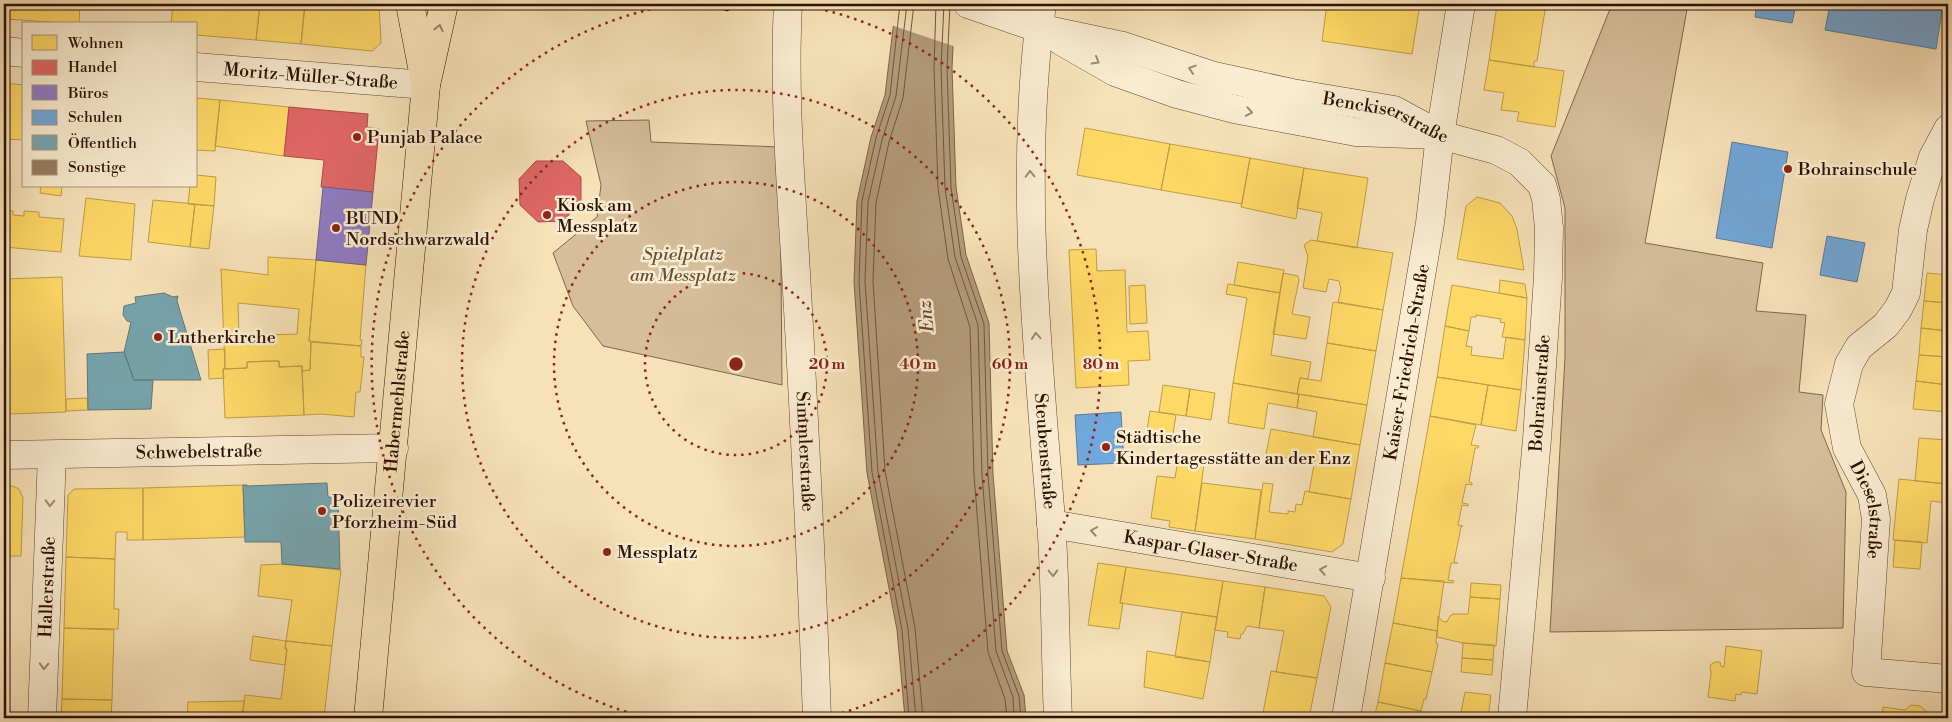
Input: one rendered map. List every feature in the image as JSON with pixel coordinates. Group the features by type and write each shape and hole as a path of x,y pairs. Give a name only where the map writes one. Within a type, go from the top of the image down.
{"main road":[{"name":"Habermehlstraße","path":"410,4 426,85"},
{"name":"Habermehlstraße","path":"368,718 426,85 444,4"}],"street":[{"name":"Simmlerstraße","path":"788,4 786,44 790,150 817,718"},
{"name":"Benckiserstraße","path":"968,4 1007,18 1040,16 1115,72 1187,97 1234,109 1356,132 1440,135"},
{"name":"Kaiser-Friedrich-Straße","path":"1346,718 1430,223 1440,135 1461,4"},
{"name":"Steubenstraße","path":"1040,16 1030,162 1034,310 1051,524 1058,718"},
{"path":"4,51 22,53"},
{"name":"Moritz-Müller-Straße","path":"198,67 426,85"},
{"name":"Dieselstraße","path":"1948,129 1934,157 1920,199 1913,230 1906,293 1898,309 1886,325 1859,346 1849,364 1839,404 1847,448 1872,495 1876,519 1866,672 1948,679"},
{"name":"Bohrainstraße","path":"1440,135 1496,150 1519,162 1542,186 1546,199 1549,228 1548,277 1512,718"},
{"name":"Schwebelstraße","path":"4,455 394,448"},
{"name":"Hallerstraße","path":"42,718 52,455"},
{"name":"Kaspar-Glaser-Straße","path":"1051,524 1371,578"}],"green space":[{"path":"1612,4 1688,4 1645,243 1763,263 1756,311 1806,315 1799,392 1823,395 1821,430 1846,492 1843,628 1550,632 1565,357 1565,208 1551,156"},
{"name":"Spielplatz am Messplatz","path":"649,120 651,142 780,147 782,385 603,346 573,306 553,253 597,217 601,185 586,121"}],"water":[{"name":"Enz","path":"896,4 955,4 952,68 956,187 966,255 989,323 993,474 1007,651 1024,695 1026,718 905,718 897,630 867,473 854,282 857,201 871,137 885,95"}],"pier":[{"path":"893,4 957,4 956,47 891,25"}],"building: Wohnen":[{"path":"4,4 8,4 6,19 4,19"},
{"path":"8,4 80,4 79,22 6,19"},
{"path":"173,4 260,4 256,40 198,35 198,22 171,22"},
{"path":"260,4 305,4 301,44 256,40"},
{"path":"305,4 379,4 381,43 372,51 301,44"},
{"path":"1327,4 1420,4 1412,54 1322,41"},
{"path":"1497,4 1546,4 1537,61 1534,61 1534,67 1489,60"},
{"path":"1489,60 1564,71 1555,127 1517,121 1519,112 1501,110 1504,93 1484,90"},
{"path":"4,83 22,85 22,140 4,139"},
{"path":"198,98 220,100 215,151 198,150"},
{"path":"220,100 289,107 284,156 215,146"},
{"path":"1085,128 1170,144 1161,190 1077,175"},
{"path":"1170,144 1250,158 1242,204 1161,190"},
{"path":"1250,158 1304,168 1296,219 1241,207"},
{"path":"1304,168 1368,178 1357,248 1317,241 1322,213 1297,208"},
{"path":"198,175 216,177 214,206 188,204 190,188 198,188"},
{"path":"41,188 62,188 61,196 40,193"},
{"path":"1477,197 1500,203 1512,216 1517,229 1524,270 1457,259 1466,206"},
{"path":"86,198 135,204 131,260 79,256"},
{"path":"153,200 195,204 190,247 148,242"},
{"path":"195,204 214,206 209,249 190,247"},
{"path":"4,210 13,211 13,215 24,216 24,211 39,212 39,217 64,219 61,252 4,247"},
{"path":"1311,240 1393,253 1383,310 1338,302 1341,289 1339,281 1329,279 1326,292 1303,288 1308,256 1304,245"},
{"path":"1096,249 1097,271 1125,270 1127,332 1148,331 1150,360 1128,361 1129,385 1076,388 1069,250"},
{"path":"268,257 316,260 309,341 311,342 310,370 302,371 302,366 279,367 279,361 247,362 247,368 225,369 221,269 268,275","holes":["238,303 299,309 297,334 239,336"]},
{"path":"316,260 366,265 361,346 309,341"},
{"path":"1238,262 1284,270 1280,293 1234,285"},
{"path":"1283,273 1298,276 1299,280 1292,314 1310,317 1306,339 1273,334"},
{"path":"1927,273 1948,275 1948,303 1924,301"},
{"path":"62,277 66,412 9,414 5,279"},
{"path":"1500,280 1525,284 1527,298 1499,293"},
{"path":"1228,284 1280,293 1271,355 1311,362 1308,379 1300,378 1297,394 1233,383 1247,298 1226,294"},
{"path":"1145,285 1147,323 1130,324 1129,286"},
{"path":"1452,285 1527,298 1525,340 1502,337 1505,323 1500,322 1501,319 1476,315 1476,317 1471,317 1469,331 1445,326"},
{"path":"1924,301 1948,303 1948,331 1921,328"},
{"path":"1333,302 1383,310 1376,351 1327,343"},
{"path":"1445,326 1469,331 1466,346 1472,347 1471,355 1503,359 1506,337 1525,340 1521,390 1437,377"},
{"path":"1921,328 1948,331 1948,357 1919,355"},
{"path":"311,342 361,346 361,357 364,357 360,392 356,392 354,417 321,414 304,415 302,371 310,370"},
{"path":"1327,343 1376,351 1367,405 1297,394 1300,378 1321,381"},
{"path":"225,349 224,378 209,379 208,350"},
{"path":"1919,355 1948,357 1948,385 1916,381"},
{"path":"279,361 279,367 302,366 304,415 225,418 223,369 247,368 247,362"},
{"path":"4,367 8,367 9,418 4,418"},
{"path":"1437,377 1488,385 1481,425 1430,416"},
{"path":"1916,381 1948,385 1948,412 1913,409"},
{"path":"1233,383 1299,394 1297,408 1268,403 1264,429 1228,423"},
{"path":"1163,385 1190,389 1186,416 1159,412"},
{"path":"1488,385 1521,390 1516,431 1481,425"},
{"path":"1190,389 1215,393 1211,420 1186,416"},
{"path":"1299,394 1367,405 1360,445 1313,437 1317,412 1297,408"},
{"path":"87,398 88,410 66,411 66,399"},
{"path":"1150,411 1176,415 1172,440 1146,436"},
{"path":"1430,416 1476,425 1471,445 1479,446 1475,448 1469,482 1472,485 1466,484 1462,503 1468,504 1468,506 1462,505 1458,525 1463,526 1461,527 1454,562 1458,563 1451,563 1448,580 1454,581 1453,583 1401,578"},
{"path":"1271,429 1360,445 1351,499 1309,492 1315,459 1304,457 1304,459 1300,460 1266,454"},
{"path":"1919,438 1948,440 1948,484 1915,481"},
{"path":"1178,460 1204,464 1195,531 1169,527 1170,521 1151,518 1157,476 1175,478"},
{"path":"1899,479 1948,484 1948,503 1931,501 1927,543 1893,540"},
{"path":"1202,483 1261,490 1255,539 1195,531"},
{"path":"1263,483 1273,484 1269,512 1288,514 1288,511 1295,512 1296,504 1302,505 1305,491 1351,499 1343,544 1332,552 1255,539"},
{"path":"243,485 245,537 143,540 143,488"},
{"path":"4,486 13,486 19,489 23,498 21,556 10,556 9,567 4,572"},
{"path":"143,488 143,540 127,540 127,532 116,532 115,559 66,557 68,495 74,489"},
{"path":"1895,540 1922,542 1920,569 1893,567"},
{"path":"66,557 115,559 114,609 119,609 118,629 64,628"},
{"path":"1098,563 1126,567 1120,603 1123,603 1119,629 1088,625"},
{"path":"282,564 341,570 332,646 286,641 292,600 258,596 261,565"},
{"path":"1126,567 1223,581 1217,617 1120,603"},
{"path":"1401,578 1444,581 1437,631 1393,623"},
{"path":"1223,581 1265,587 1259,628 1247,626 1240,639 1227,637 1228,632 1215,630"},
{"path":"1471,583 1501,585 1500,599 1470,597"},
{"path":"1265,587 1324,596 1331,607 1317,678 1276,672 1284,631 1259,628"},
{"path":"1470,597 1500,599 1496,646 1463,643 1437,637 1438,616 1442,621 1447,622 1453,614 1468,614"},
{"path":"1182,612 1217,617 1210,662 1175,657"},
{"path":"1393,623 1437,631 1436,643 1438,644 1432,672 1385,663"},
{"path":"64,628 114,630 112,700 62,699"},
{"path":"253,636 286,641 285,665 250,660"},
{"path":"286,641 332,646 324,718 242,718 245,695 281,699 287,649 285,649"},
{"path":"1463,643 1494,645 1493,660 1462,658"},
{"path":"1726,646 1762,651 1757,694 1742,692 1741,695 1736,694 1735,701 1708,697 1711,674 1710,665 1720,662 1721,666 1724,667"},
{"path":"1147,651 1210,662 1203,699 1144,687"},
{"path":"1462,658 1493,660 1492,675 1461,672"},
{"path":"1385,663 1432,672 1426,699 1424,699 1421,711 1378,702"},
{"path":"1271,671 1317,678 1309,718 1262,718"},
{"path":"1465,692 1491,695 1488,718 1460,717"},
{"path":"62,699 112,700 111,718 61,718"},
{"path":"244,701 242,718 187,718 188,702"},
{"path":"1378,702 1421,711 1419,718 1374,718"},
{"path":"1911,705 1920,706 1926,711 1925,718 1882,718 1883,707 1905,710"},
{"path":"1143,714 1163,718 1093,718 1093,717"}],"building: Handel":[{"path":"289,107 368,114 367,127 379,129 373,192 321,187 324,160 284,156"},
{"path":"536,161 563,161 581,177 581,202 563,221 538,222 520,205 519,179"}],"building: Büros":[{"path":"323,187 373,192 366,265 316,260"}],"building: Schulen":[{"path":"1757,4 1943,4 1936,49 1825,30 1829,10 1796,5 1792,23 1755,17"},
{"path":"1732,142 1788,152 1772,248 1716,238"},
{"path":"1827,236 1865,243 1857,282 1820,275"},
{"path":"1121,412 1124,463 1078,465 1075,415"}],"building: Öffentlich":[{"name":"Lutherkirche","path":"164,293 173,297 178,296 177,301 201,380 134,380 124,352 131,322 127,321 123,315 124,306 136,303 135,297"},
{"name":"Lutherkirche","path":"124,352 134,380 153,380 151,409 88,410 87,354"},
{"path":"327,483 328,497 338,497 340,569 282,564 281,542 245,542 243,485"}],"building: Sonstige":[{"path":"704,4 731,4 728,11"}],"place":[{"name":"Punjab Palace","path":"357,137"},
{"name":"Bohrainschule","path":"1788,169"},
{"name":"Kiosk am Messplatz","path":"547,215"},
{"name":"BUND Nordschwarzwald","path":"336,228"},
{"name":"Lutherkirche","path":"158,337"},
{"name":"Städtische Kindertagesstätte an der Enz","path":"1106,447"},
{"name":"Polizeirevier Pforzheim-Süd","path":"322,511"},
{"name":"Messplatz","path":"607,552"}]}
